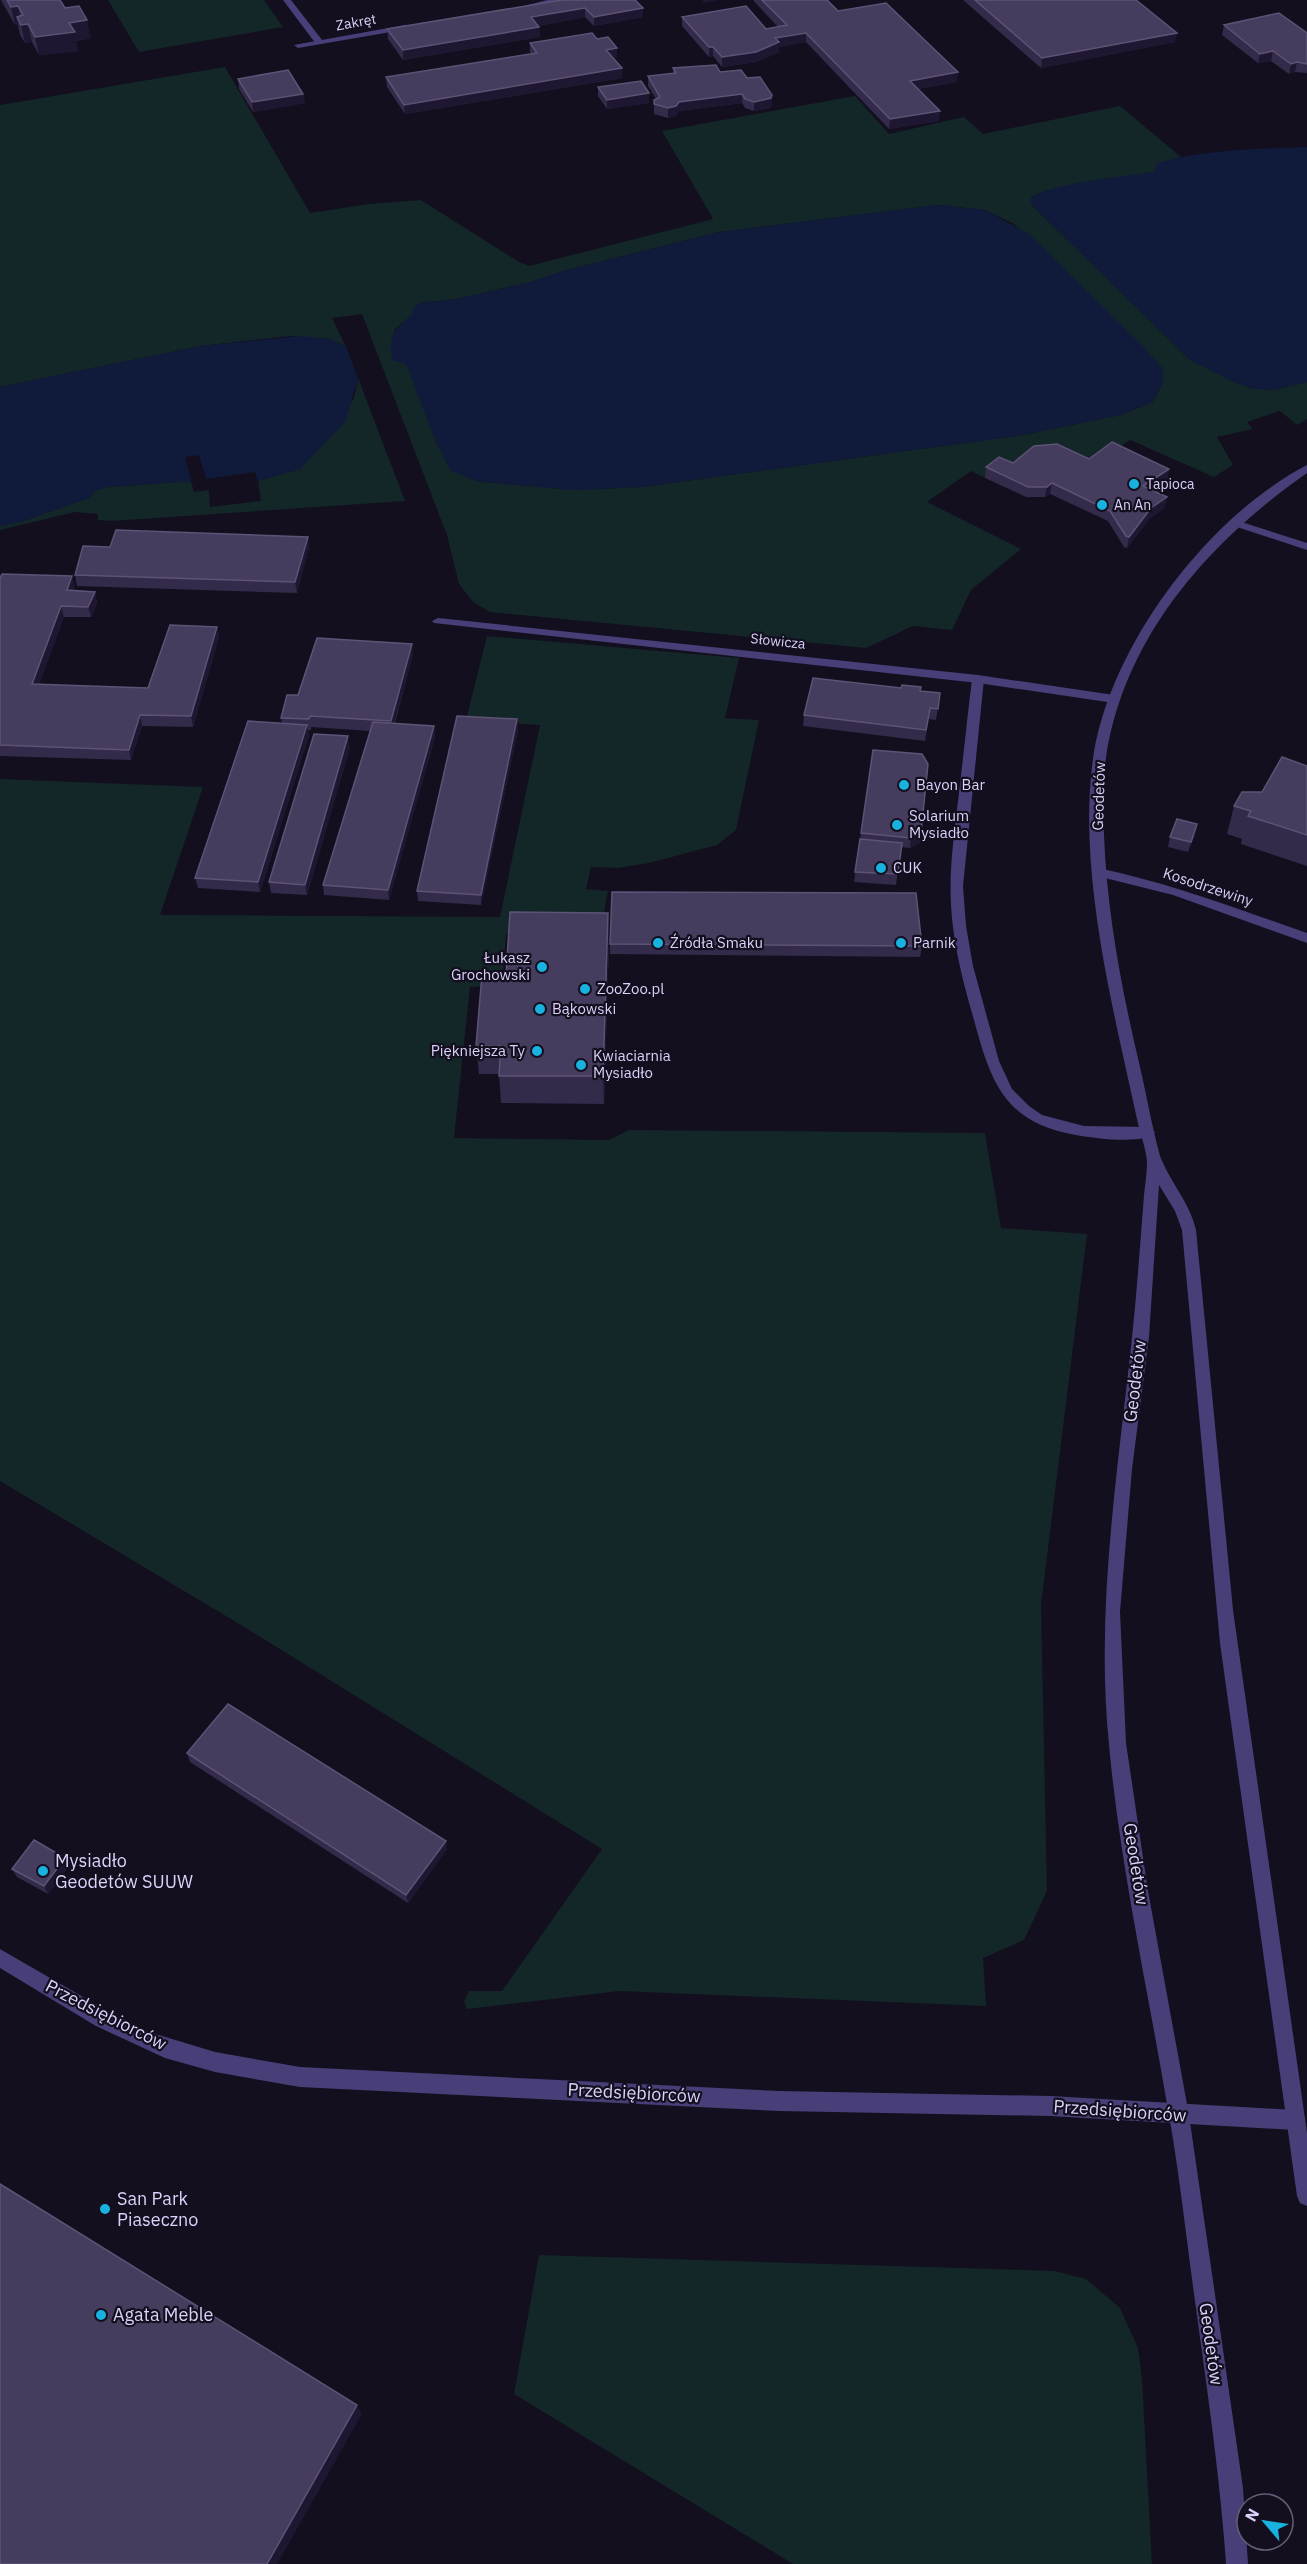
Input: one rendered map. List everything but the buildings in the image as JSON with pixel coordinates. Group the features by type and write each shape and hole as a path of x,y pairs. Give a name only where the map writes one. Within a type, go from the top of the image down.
{"street":[{"path":"287,0 319,42"},
{"path":"527,6 562,0"},
{"name":"Zakręt","path":"298,45 413,26"},
{"name":"Geodetów","path":"1237,2564 1232,2488 1179,2115 1139,1891 1117,1743 1112,1612 1124,1469 1141,1337 1154,1161 1106,942 1098,872 1097,784 1100,750 1114,699 1140,640 1196,561 1273,490 1307,468"},
{"path":"1235,523 1307,547"},
{"name":"Słowicza","path":"438,621 978,679 1114,699"},
{"path":"978,679 957,864 956,894 964,962 997,1076 1010,1099 1026,1112 1047,1122 1078,1130 1148,1132"},
{"name":"Kosodrzewiny","path":"1098,872 1123,877 1181,895 1307,938"},
{"name":"Geodetów","path":"1154,1161 1188,1222 1229,1647 1307,2196"},
{"name":"Przedsiębiorców","path":"0,1958 104,2019 165,2048 248,2068 300,2077 779,2101 1050,2106 1295,2120"}],"green space":[{"path":"108,0 264,0 283,27 139,52"},
{"path":"225,67 310,213 369,204 421,200 519,262 529,266 713,219 662,131 855,96 889,134 964,117 983,134 1120,106 1181,157 1152,172 1137,176 1046,191 1031,197 1032,205 1189,359 1236,383 1251,388 1273,390 1307,382 1307,419 1297,425 1280,411 1247,422 1253,429 1217,437 1233,465 1214,477 1130,440 1087,469 985,478 971,471 927,502 1021,549 971,590 952,630 913,626 866,648 490,612 473,602 459,584 447,535 362,314 332,318 346,347 330,339 290,336 201,346 0,387 0,105","holes":["939,205 985,210 1014,224 1163,369 1163,381 1153,402 1120,415 1023,435 642,487 573,490 476,481 437,444 394,330 412,315 419,303 457,299 531,282 563,271 720,232"]},
{"path":"358,378 405,501 111,521 98,520 98,514 75,512 0,530 0,526 23,521 89,498 96,490 107,487 191,481 194,492 209,490 210,507 261,501 258,481 300,469 354,398"},
{"path":"487,636 739,658 725,718 759,720 736,830 717,845 649,863 618,868 591,867 586,889 608,891 600,934 506,934 502,985 470,987 454,1138 609,1140 629,1130 985,1133 1001,1228 1087,1234 1041,1605 1047,1891 1024,1940 983,1958 986,2006 619,1991 467,2009 464,2002 469,1991 502,1991 602,1849 246,1628 0,1481 0,779 203,787 160,915 500,917 540,725 466,720"},
{"path":"539,2255 1055,2271 1086,2279 1120,2308 1138,2348 1142,2379 1152,2564 793,2564 514,2394"}],"water":[{"path":"1307,147 1307,382 1273,390 1251,388 1236,383 1189,359 1032,205 1031,197 1059,187 1153,172 1158,163 1176,158 1232,150"},
{"path":"938,205 985,210 1029,234 1144,347 1163,369 1163,381 1153,402 1120,415 1023,435 642,487 573,490 476,481 450,470 437,444 406,364 392,360 393,334 412,315 413,309 419,303 457,299 531,282 563,271 720,232"},
{"path":"300,336 330,339 346,347 358,378 345,422 300,469 258,481 255,472 191,481 107,487 96,490 89,498 23,521 0,526 0,387 201,346"}],"pier":[{"path":"199,455 207,482 192,484 185,457"}],"place":[{"name":"Tapioca","path":"1134,484"},
{"name":"An An","path":"1102,505"},
{"name":"Bayon Bar","path":"904,785"},
{"name":"Solarium Mysiadło","path":"897,825"},
{"name":"CUK","path":"881,868"},
{"name":"Źródła Smaku","path":"658,943"},
{"name":"Parnik","path":"901,943"},
{"name":"Łukasz Grochowski","path":"542,967"},
{"name":"ZooZoo.pl","path":"585,989"},
{"name":"Bąkowski","path":"540,1009"},
{"name":"Piękniejsza Ty","path":"537,1051"},
{"name":"Kwiaciarnia Mysiadło","path":"581,1065"},
{"name":"Mysiadło Geodetów SUUW","path":"43,1871"},
{"name":"San Park Piaseczno","path":"105,2209"},
{"name":"Agata Meble","path":"101,2315"}]}
